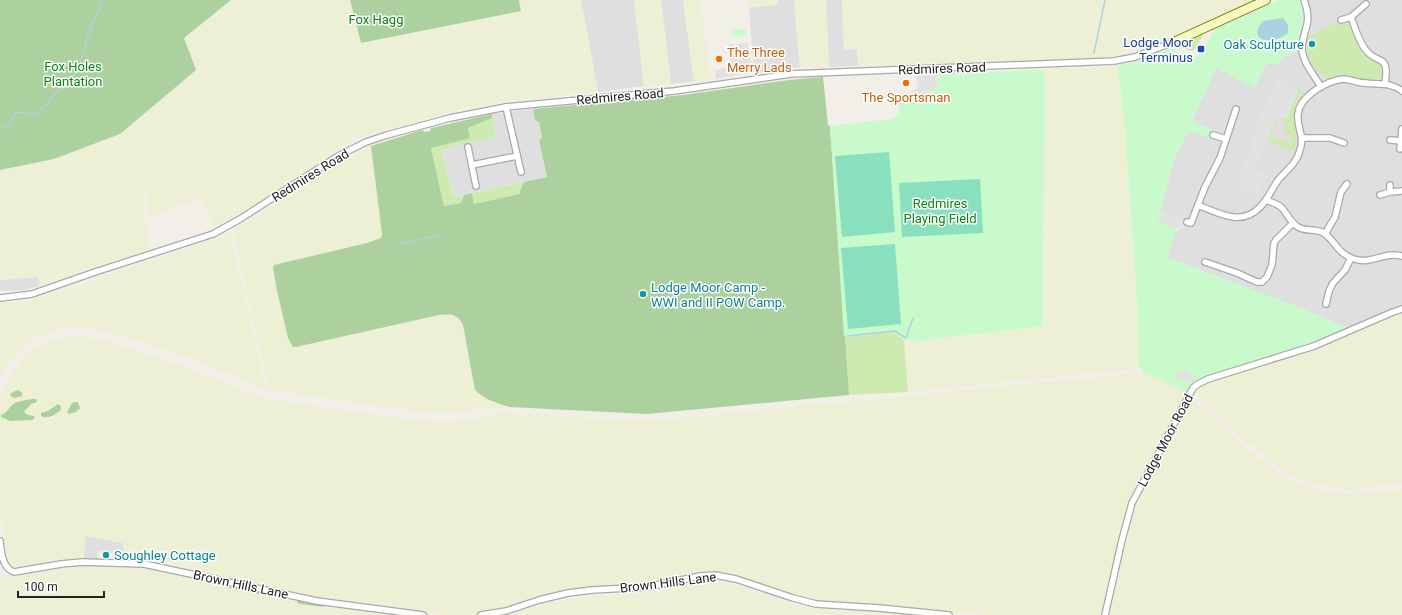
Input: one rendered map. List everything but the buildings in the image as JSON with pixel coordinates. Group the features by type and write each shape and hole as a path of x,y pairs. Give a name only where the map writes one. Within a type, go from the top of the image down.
{"street":[{"name":"Redmires Road","path":"0,298 32,294 115,265 213,234 240,219 338,156 366,142 429,123 506,107 674,90 791,74 1114,61 1135,56 1176,41 1266,0"},
{"path":"1304,0 1309,18 1302,49 1303,56 1321,87"},
{"path":"1341,20 1351,17 1366,4"},
{"path":"1351,17 1365,49 1371,55 1382,61 1386,66 1387,71 1385,83"},
{"path":"1198,205 1236,218 1254,213 1261,207 1279,180 1297,159 1302,145 1298,116 1300,107 1308,96 1321,87 1344,79 1371,84 1385,83 1402,91"},
{"path":"506,107 521,172"},
{"path":"1189,223 1220,158 1236,109"},
{"path":"1400,149 1402,129"},
{"path":"1213,135 1226,139"},
{"path":"1302,138 1330,138 1344,143"},
{"path":"1390,140 1401,141"},
{"path":"468,147 476,186"},
{"path":"472,165 517,156"},
{"path":"1326,234 1335,217 1341,192 1347,184"},
{"path":"1380,195 1390,188 1402,191"},
{"path":"1266,200 1280,206 1293,222 1304,230 1321,231 1326,234 1340,251 1351,258 1366,261 1374,260 1389,254 1402,256"},
{"path":"1205,262 1219,266 1257,282 1262,282 1267,277 1272,265 1274,243 1293,222"},
{"path":"1326,304 1329,290 1333,283 1345,270 1351,258"},
{"name":"Lodge Moor Road","path":"1105,615 1132,503 1195,386 1205,380 1314,346 1393,312 1402,310"},
{"name":"Brown Hills Lane","path":"0,541 3,560 6,567 10,571 17,572 60,564 82,562 144,564 317,601 423,615"},
{"name":"Brown Hills Lane","path":"480,615 504,613 539,600 568,593 648,587 700,576 715,575 736,579 808,602 838,606 879,608 949,615"}],"shaded area":[{"path":"581,0 634,0 644,86 598,92"},
{"path":"661,0 683,0 694,81 671,84"},
{"path":"778,0 794,0 800,67 754,73 749,8 778,4"},
{"path":"826,0 842,0 844,49 858,49 858,66 829,67"},
{"path":"1299,0 1402,0 1402,312 1354,332 1313,313 1166,257 1175,233 1187,222 1160,212 1174,159 1189,130 1211,138 1215,131 1192,121 1216,68 1267,63 1277,65 1282,58 1306,46 1308,56 1337,76 1348,76 1373,81 1381,79 1378,62 1370,59 1360,50 1356,36 1340,19 1316,33 1307,36 1301,34 1305,19 1302,4"},
{"path":"748,43 753,72 716,79 715,70 731,67 728,45"},
{"path":"938,73 938,85 934,89 899,107 899,95 910,93 917,88 916,74"},
{"path":"1278,76 1289,81 1287,87 1298,91 1287,118 1282,118 1281,122 1275,120 1255,169 1269,174 1258,196 1236,187 1256,132 1253,130"},
{"path":"533,109 535,120 539,122 542,137 539,141 547,177 453,197 442,148 496,137 492,114 501,113 504,115 506,120 510,119 512,111"},
{"path":"1160,212 1187,222 1177,229 1156,221"},
{"path":"38,277 39,286 25,290 0,291 0,280"},
{"path":"1180,370 1188,371 1190,376 1197,378 1192,382 1174,377"},
{"path":"85,536 123,543 123,556 98,551 97,557 99,557 99,559 84,559"}],"green space":[{"name":"Fox Holes Plantation","path":"0,0 231,0 184,38 196,70 120,134 54,159 0,170"},
{"path":"231,0 350,0 362,43 521,11 519,0 581,0 598,92 507,101 443,114 354,139 254,205 213,228 201,197 150,219 146,190 142,189 145,222 151,249 39,286 38,277 0,280 0,170 54,159 120,134 181,82 184,38"},
{"name":"Fox Hagg","path":"350,0 519,0 521,11 361,43"},
{"path":"634,0 661,0 671,84 644,86"},
{"path":"683,0 700,0 711,79 694,81"},
{"path":"748,0 778,0 778,4 749,8"},
{"path":"794,0 826,0 829,67 800,67"},
{"path":"842,0 1258,0 1130,54 1095,58 1013,62 858,66 857,49 844,50"},
{"path":"1279,0 1299,0 1302,6 1304,19 1297,50 1282,58 1277,65 1267,63 1255,88 1216,68 1192,121 1215,131 1211,139 1189,130 1174,159 1160,212 1156,220 1177,229 1167,257 1313,313 1350,329 1195,380 1186,392 1162,380 1143,373 1139,367 1137,303 1126,141 1118,66 1149,58 1174,47 1181,57 1190,59 1199,56 1215,29"},
{"path":"1340,19 1343,24 1349,24 1351,27 1357,38 1359,49 1368,58 1380,65 1383,73 1381,79 1367,80 1343,76 1328,79 1313,66 1308,56 1307,36 1316,33"},
{"path":"745,28 746,36 733,37 732,30"},
{"path":"1202,33 1203,35 1196,48 1192,51 1183,46 1185,41"},
{"path":"1118,66 1126,141 1140,368 908,392 904,340 914,341 1043,326 1044,70"},
{"name":"Redmires Playing Field","path":"1044,70 1043,326 914,341 904,340 894,332 844,336 830,126 891,119 899,114 899,107 931,91 937,83 938,73"},
{"path":"823,77 828,125 830,126 849,395 647,414 509,407 487,399 475,390 463,325 456,316 453,315 439,315 296,347 293,347 288,338 277,291 273,268 274,265 367,243 381,238 382,234 371,146 422,130 425,132 430,131 431,128 492,114 492,118 468,128 470,138 431,148 444,206 461,203 464,195 472,193 474,204 519,194 524,182 547,177 539,141 542,137 539,122 535,120 533,109 683,95 789,80"},
{"path":"1295,87 1305,92 1298,99 1294,112 1298,134 1294,152 1271,143 1268,136 1275,120 1277,121 1271,136 1289,143 1292,136 1283,132 1286,124 1281,122 1282,118 1287,118 1298,91"},
{"path":"492,118 496,137 442,149 453,197 464,195 461,203 444,206 431,147 469,138 468,128"},
{"path":"371,146 382,234 381,238 273,268 288,338 291,344 296,347 439,315 450,314 460,319 463,325 474,384 477,392 495,403 509,407 438,413 392,408 269,390 233,232 345,159"},
{"path":"889,152 895,232 842,237 835,156"},
{"path":"980,179 983,233 902,237 899,183"},
{"path":"524,182 519,194 474,204 472,193"},
{"path":"230,233 266,389 173,352 104,331 82,328 53,330 31,340 21,349 0,377 0,303 21,301 52,294"},
{"path":"895,244 901,324 848,329 841,248"},
{"path":"1402,312 1402,483 1349,490 1310,484 1294,477 1277,466 1261,452 1234,433 1193,392 1219,378 1318,349"},
{"path":"894,332 904,340 908,392 849,395 844,336"},
{"path":"73,336 106,341 172,362 267,399 428,422 460,422 501,413 647,421 1143,373 1162,380 1186,392 1130,498 1100,615 987,615 804,599 727,572 694,571 653,582 571,589 469,615 445,615 387,605 312,596 134,556 123,556 123,543 85,536 84,559 54,560 13,568 9,566 0,512 0,393 20,362 30,352 44,343 55,339"},
{"path":"18,390 22,393 22,396 14,398 10,396 11,393"},
{"path":"1191,397 1229,434 1284,478 1307,487 1333,493 1373,493 1402,489 1402,615 1108,615 1134,513 1153,471"},
{"path":"36,399 37,402 31,404 24,412 28,415 34,416 35,417 33,420 10,421 1,417 1,415 15,403"},
{"path":"78,402 80,408 76,412 69,414 67,412 72,403"},
{"path":"58,404 61,406 61,410 54,415 49,417 41,416 41,413 48,411"},
{"path":"84,566 143,568 326,607 405,615 0,615 0,578 35,571"},
{"path":"710,582 728,582 795,605 839,611 873,611 920,615 511,615 525,608 549,602 595,595 607,596 618,594 654,593"},
{"path":"225,584 260,591 259,594 228,588 225,587"},
{"path":"297,600 325,605 323,607 300,604"}],"water":[{"path":"1283,18 1288,25 1288,33 1275,40 1268,40 1259,37 1257,33 1258,28 1263,21"}],"waterway":[{"path":"0,128 8,126 15,113 23,112 34,115 47,104 57,92 69,84 79,67 88,35 102,2 101,0"},
{"path":"1094,53 1105,0"},
{"path":"399,244 442,235"},
{"path":"847,336 895,331 906,338 913,318"}],"place":[{"name":"Oak Sculpture","path":"1312,44"},
{"name":"Lodge Moor Terminus","path":"1201,49"},
{"name":"The Three Merry Lads","path":"719,59"},
{"name":"The Sportsman","path":"906,83"},
{"name":"Lodge Moor Camp - WWI and II POW Camp.","path":"643,294"},
{"name":"Soughley Cottage","path":"106,555"}]}
